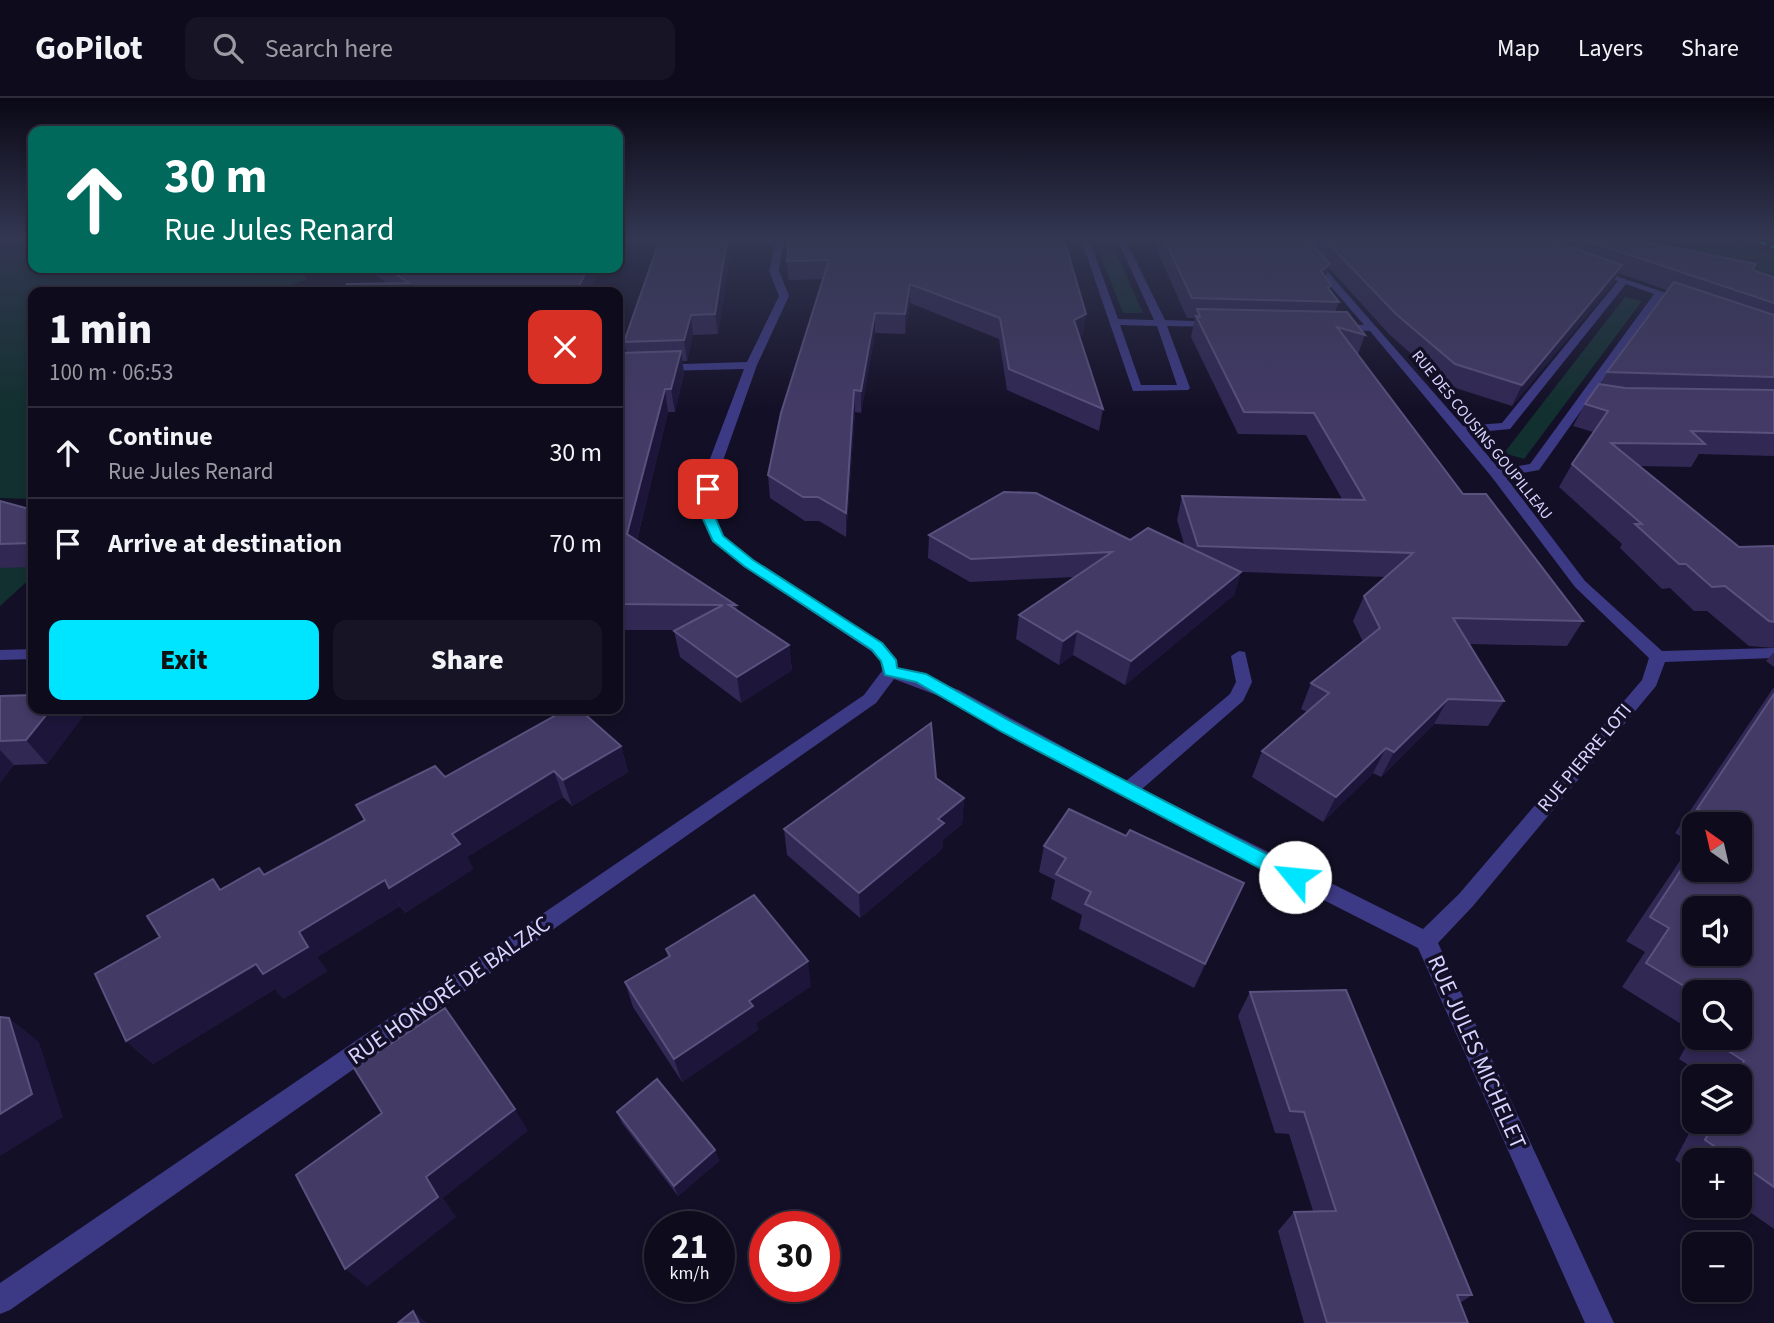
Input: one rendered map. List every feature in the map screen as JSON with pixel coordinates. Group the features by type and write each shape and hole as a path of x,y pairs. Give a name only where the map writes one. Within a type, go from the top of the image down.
{"street":[{"path":"784,296 751,365 712,472 705,508 718,538 748,563 877,647 889,660 890,672"},
{"path":"1105,296 1137,389 1184,388 1161,323 1148,296"},
{"name":"RUE DES COUSINS GOUPILLEAU","path":"1345,296 1496,473 1580,584 1658,657"},
{"path":"1460,430 1506,426 1612,296"},
{"path":"1496,473 1534,467 1658,296"},
{"path":"1669,296 1698,307"},
{"path":"1114,322 1227,324"},
{"path":"1320,327 1373,328"},
{"path":"623,369 751,365"},
{"path":"1584,399 1603,402"},
{"path":"1658,657 1774,653"},
{"path":"0,655 28,654"},
{"path":"1128,790 1237,697 1244,682 1239,656"},
{"name":"RUE PIERRE LOTI","path":"1426,941 1466,900 1650,682 1658,657"},
{"name":"RUE JULES MICHELET","path":"890,672 920,678 1342,902 1426,941 1600,1323"},
{"name":"RUE HONORÉ DE BALZAC","path":"0,1300 870,699 890,672"}],"green space":[{"path":"0,296 28,296 28,499 0,498"},
{"path":"1116,296 1135,296 1143,313 1123,313"},
{"path":"1625,297 1642,301 1524,459 1504,453"},
{"path":"28,540 28,581 0,606 0,565"}],"building":[{"path":"640,296 718,296 715,314 691,315 684,340 624,342"},
{"path":"818,296 908,296 905,314 875,313 861,391 854,390 846,513 818,497 803,497 768,475 781,413"},
{"path":"942,296 1081,296 1086,314 1074,320 1103,409 1009,369 1000,318"},
{"path":"1334,296 1339,302 1192,298"},
{"path":"1379,296 1596,296 1522,385 1455,364"},
{"path":"1663,296 1717,296 1774,315 1774,377 1607,372"},
{"path":"1754,296 1774,296 1774,303"},
{"path":"1197,309 1347,312 1365,335 1337,327 1463,494 1486,494 1583,621 1453,618 1504,701 1448,699 1394,752 1386,748 1336,797 1262,751 1329,693 1311,683 1380,628 1364,596 1413,553 1198,546 1182,496 1365,500 1314,413 1244,412 1196,316 1200,317"},
{"path":"681,351 671,389 665,389 627,534 736,605 729,605 789,645 737,677 674,631 723,605 623,604 623,353"},
{"path":"1599,384 1625,388 1774,390 1774,433 1691,431 1705,444 1611,443 1739,547 1774,546 1774,622 1769,621 1725,586 1712,587 1686,564 1679,564 1635,524 1642,524 1572,464 1608,411 1585,404"},
{"path":"1004,492 1036,493 1130,540 1148,528 1241,572 1131,661 1077,631 1063,641 1019,615 1112,552 971,559 929,535"},
{"path":"0,501 28,509 28,543 0,544"},
{"path":"1774,694 1774,1187 1752,1171 1752,1148 1717,1148 1705,1140 1708,1134 1752,1134 1752,1064 1742,1064 1744,1061 1727,1050 1752,1050 1752,980 1682,980 1682,985 1646,963 1669,928 1650,917 1682,868 1682,882 1752,882 1752,812 1703,812 1697,809"},
{"path":"28,695 28,714 47,714 26,740 0,741 0,696"},
{"path":"558,714 585,714 621,746 563,780 554,771 452,834 460,844 389,888 385,880 299,932 308,947 263,974 256,964 126,1041 95,974 160,937 147,916 213,879 220,890 259,868 264,875 365,820 356,805 435,766 445,777"},
{"path":"931,723 936,778 964,798 938,819 944,823 859,893 784,829"},
{"path":"1069,809 1126,836 1130,830 1244,883 1205,964 1085,904 1091,892 1056,874 1066,858 1044,846"},
{"path":"754,895 808,961 749,1001 753,1006 674,1059 625,982 670,956 666,949"},
{"path":"1346,990 1472,1295 1457,1295 1468,1323 1327,1323 1294,1212 1336,1211 1304,1112 1290,1111 1250,992"},
{"path":"445,1008 515,1109 426,1177 438,1197 345,1269 296,1175 382,1113 354,1068"},
{"path":"0,1017 9,1018 32,1094 0,1114"},
{"path":"657,1079 715,1150 674,1186 617,1112"},
{"path":"413,1311 419,1323 398,1323"}],"route":[{"path":"708,489 705,508 718,538 748,563 877,647 889,660 890,672 920,678 1295,877"}]}
